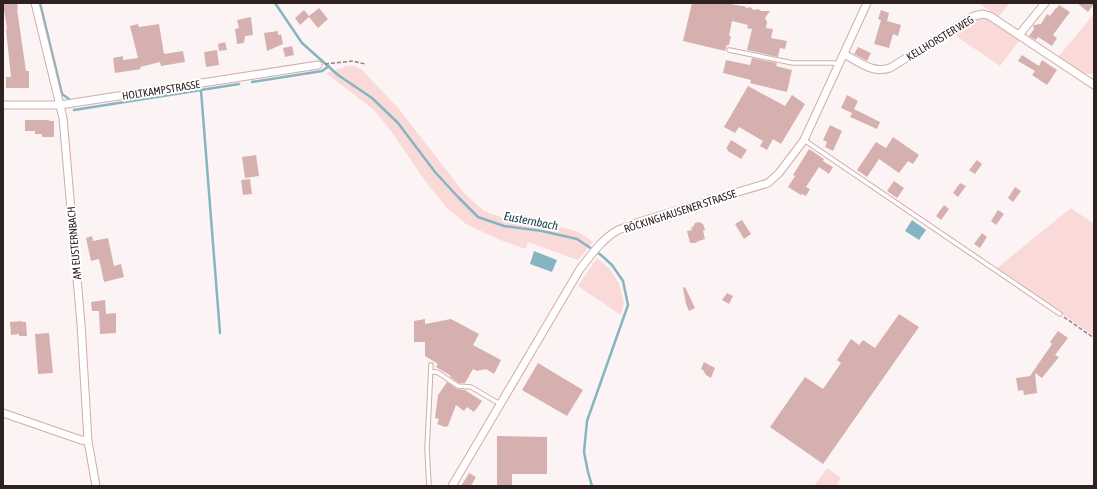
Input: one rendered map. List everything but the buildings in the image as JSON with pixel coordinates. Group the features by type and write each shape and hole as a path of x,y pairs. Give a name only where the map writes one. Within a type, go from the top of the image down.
{"street":[{"name":"AM EUSTERNBACH","path":"35,3 63,118 81,324 88,441 96,486"},
{"name":"RÖCKINGHAUSENER STRASSE","path":"452,486 580,269 598,247 609,236 618,230 768,182 779,173 804,140 840,65 867,3"},
{"path":"1018,35 1045,3"},
{"name":"KELLHORSTER WEG","path":"844,54 870,68 885,70 974,16 983,14 990,16 1094,85"},
{"name":"HOLTKAMPSTRASSE","path":"3,105 60,105 318,65"},
{"path":"3,413 81,440 88,441"}],"lane":[{"path":"729,50 793,63 834,63 840,65"},
{"path":"804,140 1060,314"},
{"path":"428,486 427,449 431,365"},
{"path":"431,372 437,372 458,386 471,387 500,404"}],"path":[{"path":"334,63 353,61 365,64"},
{"path":"1060,314 1094,338"}],"shaded area":[{"path":"979,3 1010,3 998,17"},
{"path":"1094,14 1094,71 1092,74 1084,74 1058,57"},
{"path":"983,18 988,19 1020,40 1000,66 953,34"},
{"path":"347,66 355,66 362,70 399,109 465,194 484,211 506,219 570,229 582,234 593,242 578,260 528,242 526,249 500,240 466,224 446,207 374,110 326,73"},
{"path":"1071,208 1094,224 1094,336 997,268"},
{"path":"597,258 609,268 619,283 624,303 621,315 578,286"},
{"path":"827,468 841,478 836,486 814,486"}],"water":[{"path":"912,220 926,230 919,240 905,231"},
{"path":"534,251 557,260 552,272 530,264"}],"waterway":[{"path":"40,3 62,94 69,99"},
{"name":"Eusternbach","path":"275,3 302,43 338,75 372,98 398,123 435,172 478,217 504,226 542,231 577,239 601,255 612,265 623,281 628,305 587,421 584,452 592,486"},
{"path":"252,82 322,71 329,66"},
{"path":"220,333 201,90 239,84"},
{"path":"74,110 201,90"}]}
